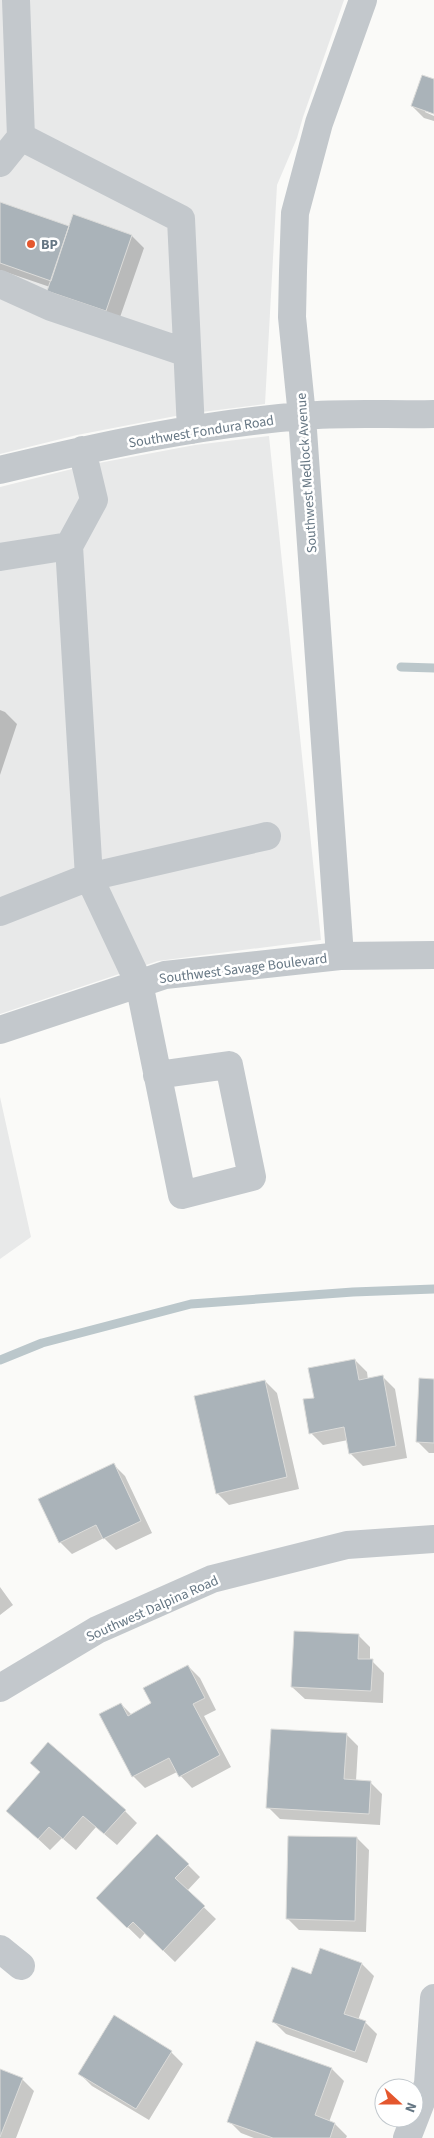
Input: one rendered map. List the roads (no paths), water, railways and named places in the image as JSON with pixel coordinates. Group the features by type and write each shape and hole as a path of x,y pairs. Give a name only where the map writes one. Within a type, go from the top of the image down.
{"street":[{"path":"0,163 21,137 16,0"},
{"name":"Southwest Medlock Avenue","path":"340,956 302,416 292,317 295,213 319,123 363,0"},
{"path":"21,137 181,219 191,430"},
{"path":"0,284 51,306 187,353"},
{"name":"Southwest Fondura Road","path":"0,470 82,450 191,430 302,416 434,414"},
{"path":"82,450 94,500 68,546 89,877 139,983 157,1075 182,1195 252,1177 229,1065 157,1075"},
{"path":"0,557 68,546"},
{"path":"0,912 89,877 267,836"},
{"name":"Southwest Savage Boulevard","path":"0,1030 165,975 340,956 434,955"},
{"name":"Southwest Dalpina Road","path":"0,1688 97,1630 212,1579 348,1545 434,1539"},
{"path":"0,1949 21,1966"},
{"path":"407,2138 428,2084 434,1998"}],"waterway":[{"path":"401,667 434,668"},
{"path":"0,1360 42,1343 191,1304 353,1292 434,1289"}],"place":[{"name":"BP","path":"31,244"}]}
